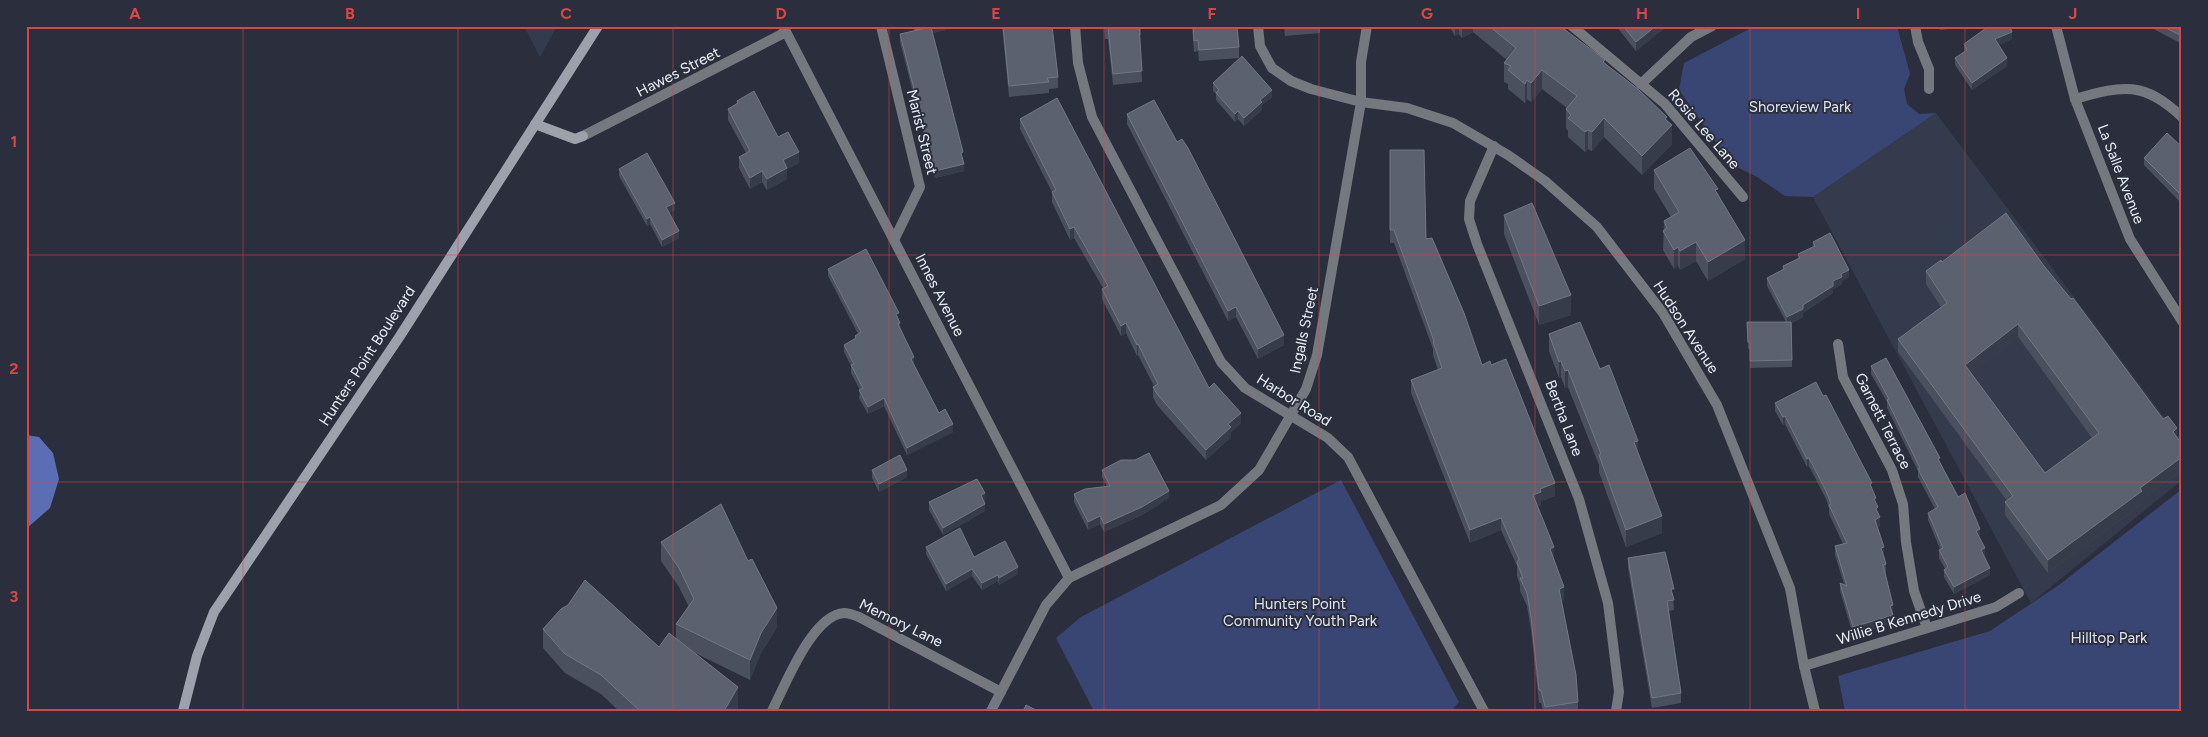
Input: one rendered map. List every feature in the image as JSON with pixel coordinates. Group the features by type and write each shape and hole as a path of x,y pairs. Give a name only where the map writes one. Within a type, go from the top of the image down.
{"main road":[{"name":"Hunters Point Boulevard","path":"183,711 197,656 214,612 400,336 598,26"},
{"path":"535,124 575,139 583,136"}],"street":[{"name":"Marist Street","path":"881,26 920,187 894,240"},
{"name":"Harbor Road","path":"1074,26 1078,63 1092,117 1221,362 1245,388 1328,438 1348,458 1484,711"},
{"name":"Hudson Avenue","path":"1258,26 1260,46 1272,68 1291,81 1311,89 1361,102 1406,108 1453,123 1494,146 1545,181 1597,227 1663,313 1717,406 1790,588 1804,666 1815,711"},
{"name":"Ingalls Street","path":"1069,578 1220,505 1259,470 1306,389 1317,355 1361,102 1361,62 1367,26"},
{"name":"Rosie Lee Lane","path":"1572,26 1665,104 1743,197"},
{"path":"1641,84 1691,37 1712,26"},
{"path":"1915,26 1918,42 1929,69 1929,89"},
{"name":"La Salle Avenue","path":"2056,26 2075,98 2130,239 2182,321"},
{"name":"Innes Avenue","path":"784,29 1069,578"},
{"name":"Hawes Street","path":"583,136 784,29"},
{"path":"2075,98 2122,88 2142,90 2166,102 2182,117"},
{"name":"Bertha Lane","path":"1494,146 1470,202 1469,219 1477,244 1579,499 1608,603 1619,692 1616,711"},
{"name":"Garnett Terrace","path":"1838,344 1843,377 1892,470 1903,504 1906,542 1914,591 1927,628"},
{"path":"992,711 1046,605 1069,578"},
{"name":"Willie B Kennedy Drive","path":"1804,666 1996,607 2019,592"},
{"name":"Memory Lane","path":"772,711 810,639 820,626 834,615 845,613 859,617 1001,692"}],"shaded area":[{"path":"524,26 557,26 540,57"},
{"path":"1936,113 2182,441 2182,480 2031,603 1813,197"},
{"path":"26,435 39,437 53,453 59,479 50,508 26,529"}],"green space":[{"name":"Shoreview Park","path":"1755,26 1897,26 1910,74 1904,89 1907,104 1919,114 1936,113 1813,197 1785,196 1757,177 1731,164 1679,90 1684,63"},
{"name":"Hunters Point Community Youth Park","path":"1341,480 1459,702 1452,710 1094,711 1056,638 1081,617"},
{"name":"Hilltop Park","path":"2182,489 2182,711 1845,711 1838,676 1990,631 2059,585"}],"building":[{"path":"915,26 929,26 916,30"},
{"path":"1003,26 1052,26 1058,77 1047,78 1049,82 1009,86"},
{"path":"1105,26 1139,26 1142,71 1113,74 1108,28 1105,28"},
{"path":"1193,26 1237,26 1239,47 1199,50 1198,40 1194,41"},
{"path":"1489,26 1560,26 1605,60 1603,62 1638,89 1667,117 1665,119 1672,125 1642,156 1604,118 1592,132 1588,130 1585,132 1568,118 1571,115 1566,109 1577,96 1542,70 1531,83 1527,80 1525,84 1508,70 1511,66 1504,63 1516,48"},
{"path":"1623,26 1656,26 1636,42"},
{"path":"1989,26 2010,26 2012,32 1995,39 2007,58 1972,83 1955,58 1967,50 1964,44"},
{"path":"2162,26 2182,26 2182,36"},
{"path":"931,27 963,152 961,153 964,164 935,171 900,34"},
{"path":"1242,56 1272,90 1244,118 1238,111 1235,114 1216,93 1219,90 1213,83"},
{"path":"754,91 778,137 788,132 799,152 783,160 787,168 767,179 762,171 750,178 739,157 750,151 728,109"},
{"path":"1057,98 1209,388 1214,383 1241,413 1228,424 1231,427 1206,450 1153,387 1158,384 1126,323 1121,326 1102,289 1108,286 1074,227 1070,229 1052,192 1056,190 1020,119"},
{"path":"1154,100 1177,142 1182,139 1188,148 1284,335 1258,349 1236,307 1228,311 1127,114"},
{"path":"2167,133 2182,147 2182,196 2144,158"},
{"path":"1690,148 1718,189 1715,190 1745,240 1708,262 1696,242 1680,251 1678,247 1674,250 1663,231 1667,228 1664,221 1679,212 1654,170"},
{"path":"1390,150 1424,150 1426,239 1432,238 1464,313 1482,365 1490,361 1491,365 1506,359 1555,483 1540,489 1541,492 1533,495 1554,547 1550,549 1564,587 1559,589 1576,675 1578,702 1545,707 1541,690 1539,690 1531,617 1527,593 1520,578 1523,578 1517,563 1519,559 1501,518 1470,530 1411,380 1442,368 1394,230 1390,230"},
{"path":"647,153 675,203 666,207 679,231 662,240 650,217 647,219 619,169"},
{"path":"1532,203 1571,295 1539,306 1504,215"},
{"path":"2006,213 2044,266 2071,299 2073,298 2163,419 2168,416 2177,428 2173,432 2182,444 2182,457 2140,488 2142,491 2048,560 2005,502 2013,496 1898,339 1947,303 1926,271 1941,260 1942,262","holes":["2018,324 2099,433 2045,473 1965,365"]},
{"path":"1830,233 1849,270 1841,274 1842,277 1833,281 1833,286 1803,305 1803,309 1787,317 1767,278 1784,269 1783,266 1800,258 1798,254 1815,246 1813,242"},
{"path":"866,249 899,313 896,314 900,323 898,324 914,357 911,359 939,413 945,409 953,424 907,448 884,398 868,407 859,390 863,388 851,365 854,364 844,345 856,338 855,336 861,332 828,269"},
{"path":"1580,322 1600,369 1609,365 1638,441 1634,442 1662,516 1626,530 1599,455 1601,454 1568,370 1565,371 1561,361 1559,362 1549,334"},
{"path":"1747,322 1791,322 1792,360 1750,361"},
{"path":"1886,358 1940,458 1938,459 1958,497 1965,493 1980,529 1976,531 1985,548 1981,550 1990,568 1954,587 1944,570 1948,567 1939,550 1943,548 1928,513 1938,507 1918,469 1920,468 1887,400 1889,399 1871,366"},
{"path":"1816,382 1823,396 1826,395 1872,483 1870,484 1876,498 1874,499 1878,507 1876,509 1880,517 1875,520 1884,547 1881,548 1886,564 1883,565 1893,605 1890,606 1893,615 1853,627 1840,583 1847,586 1835,546 1847,543 1829,505 1831,504 1826,491 1785,416 1783,417 1775,403"},
{"path":"1149,453 1169,491 1142,507 1104,524 1100,516 1088,522 1074,494 1085,489 1110,486 1102,470 1121,460 1135,460"},
{"path":"900,455 907,470 879,484 872,470"},
{"path":"977,479 985,493 981,495 985,504 943,528 929,502"},
{"path":"721,504 748,561 752,559 777,608 761,633 750,660 676,624 694,599 679,568 661,542"},
{"path":"960,528 974,557 1005,541 1018,567 999,578 998,575 982,583 972,569 946,584 926,547"},
{"path":"1665,552 1674,589 1671,589 1674,600 1667,601 1681,693 1652,698 1628,558"},
{"path":"585,580 659,647 669,633 738,687 724,711 640,711 601,675 565,654 543,629 561,609 568,605"},
{"path":"1026,705 1038,711 1023,711"}]}
